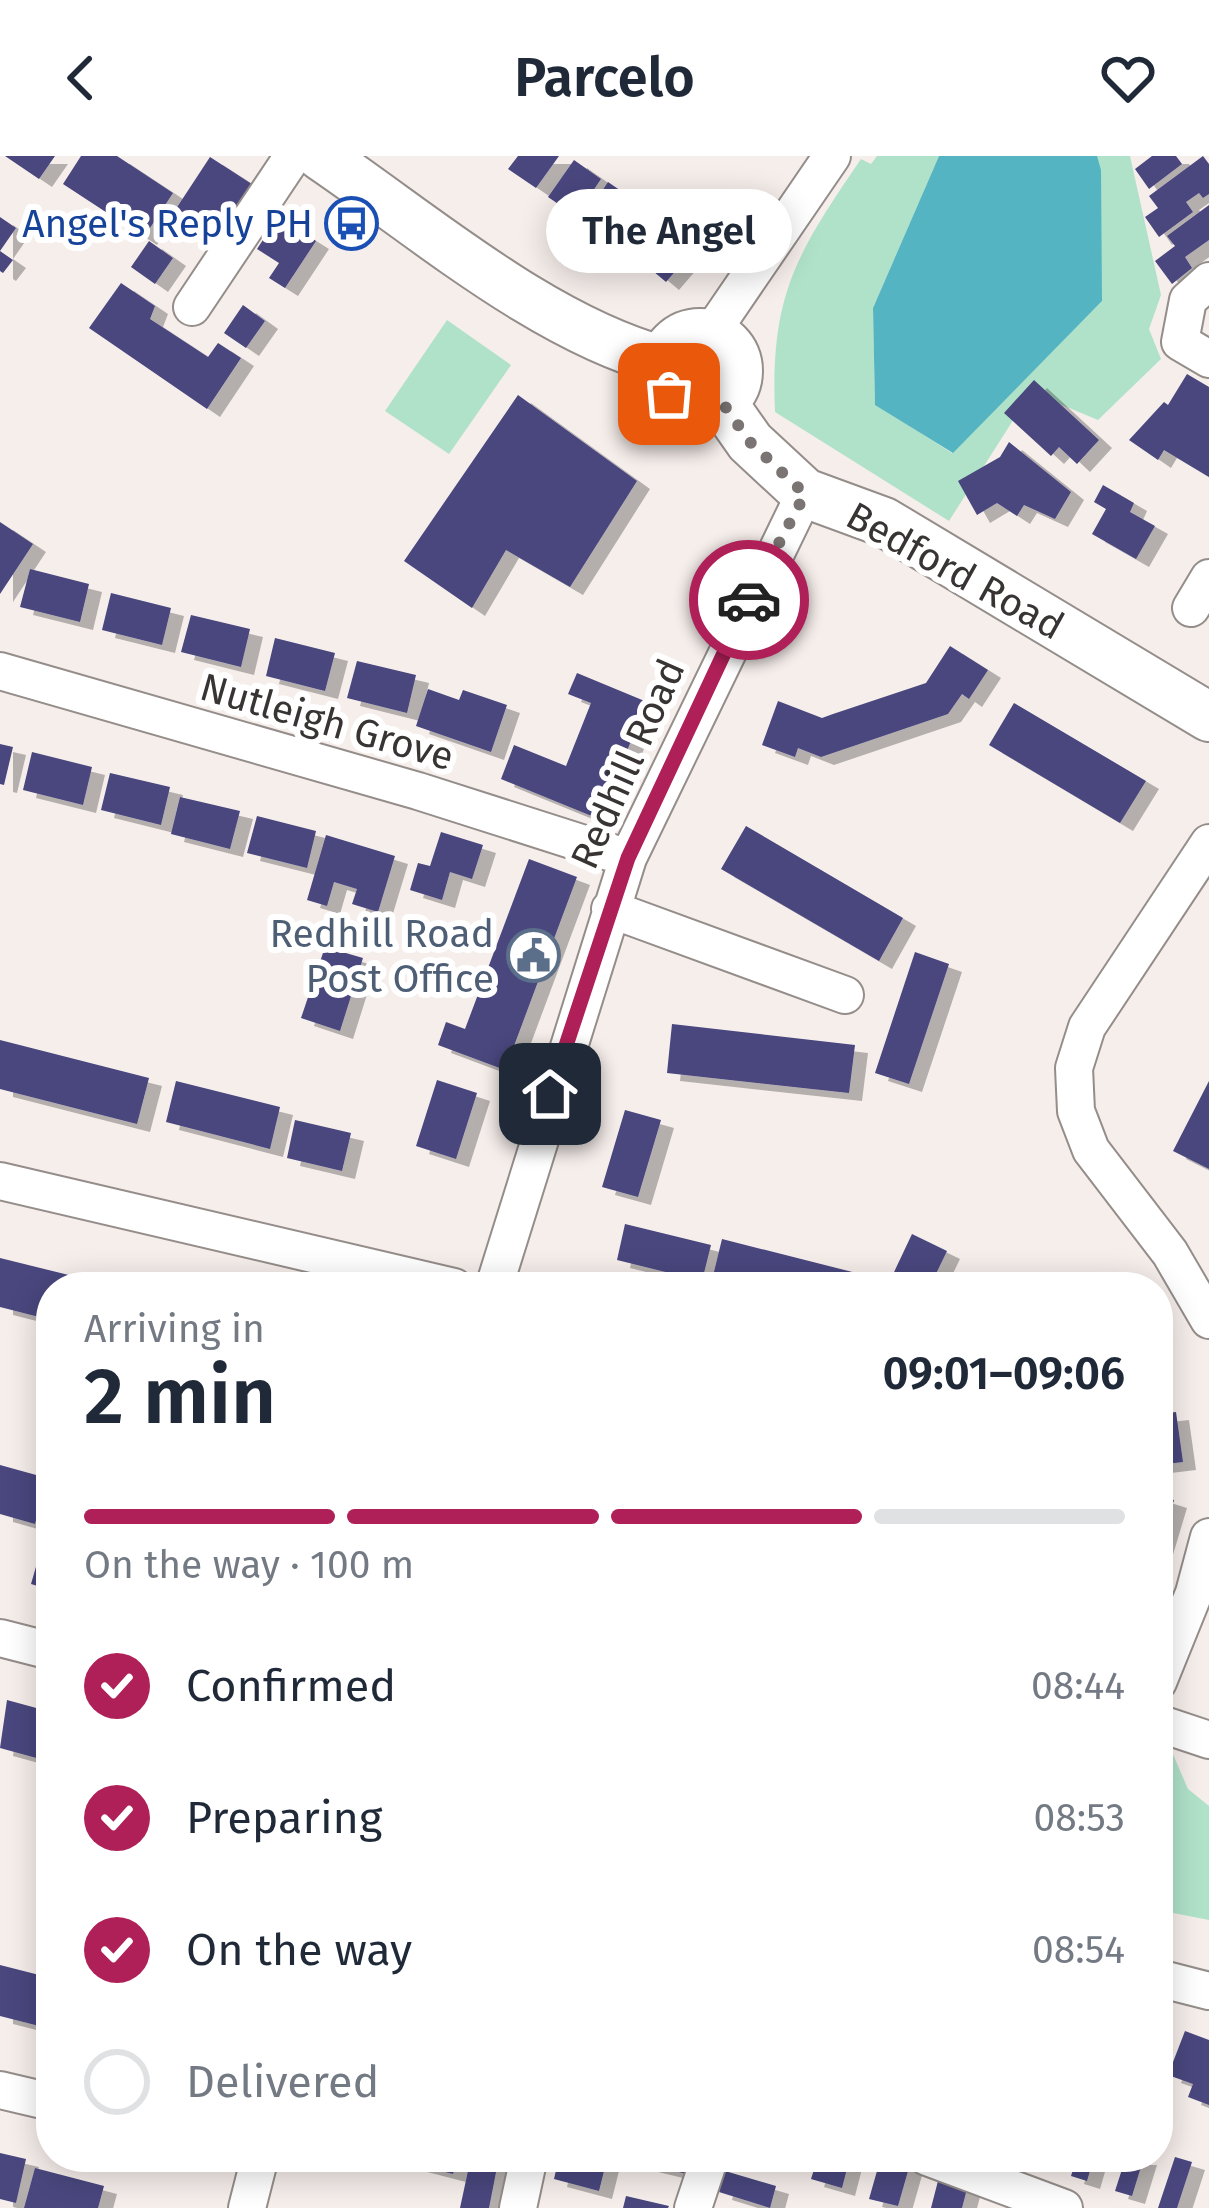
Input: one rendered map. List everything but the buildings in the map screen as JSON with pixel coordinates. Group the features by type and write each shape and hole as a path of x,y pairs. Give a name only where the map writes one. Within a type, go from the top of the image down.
{"main road":[{"path":"321,156 557,316 626,351 663,361"},
{"path":"711,333 731,347 739,370 722,402 700,410 678,403 663,384 663,361 676,340 711,333"},
{"name":"Bedford Road","path":"722,402 750,442 805,494 884,522 1209,717"}],"street":[{"path":"192,308 292,156"},
{"path":"711,333 832,156"},
{"path":"1209,281 1188,300 1180,342 1209,359"},
{"name":"Redhill Road","path":"499,1272 628,858 805,494"},
{"name":"Nutleigh Grove","path":"0,670 418,791 628,858"},
{"path":"1209,843 1088,1027 1074,1069 1076,1111 1091,1150 1170,1253 1209,1319"},
{"path":"610,910 845,995"},
{"path":"0,1180 390,1272"},
{"path":"1173,1644 1209,1537"},
{"path":"0,1638 36,1647"},
{"path":"1173,1728 1209,1740"},
{"path":"1173,1982 1209,1991"},
{"path":"0,2090 36,2098"},
{"path":"247,2208 256,2172"},
{"path":"518,2208 526,2172"},
{"path":"694,2208 705,2172"},
{"path":"967,2172 1064,2208"}],"green space":[{"path":"877,156 939,156 873,308 875,404 952,453 1102,301 1097,156 1130,156 1161,295 1149,329 1161,359 1098,420 1031,392 949,521 775,412 777,336 792,276 861,159 871,164"},
{"path":"447,320 511,365 449,454 385,411"},
{"path":"1173,1754 1188,1789 1209,1806 1209,1920 1173,1913"}],"water":[{"path":"939,156 1097,156 1101,170 1102,301 953,453 875,405 873,308"}],"way so far":[{"path":"669,394 678,403 700,410 722,402 750,442 805,494 749,600"}],"place":[{"name":"Angel's Reply PH","path":"352,224"},
{"name":"The Angel","path":"669,394"},
{"name":"Redhill Road Post Office","path":"533,956"}],"route":[{"path":"550,1094 628,858 749,600"}]}
